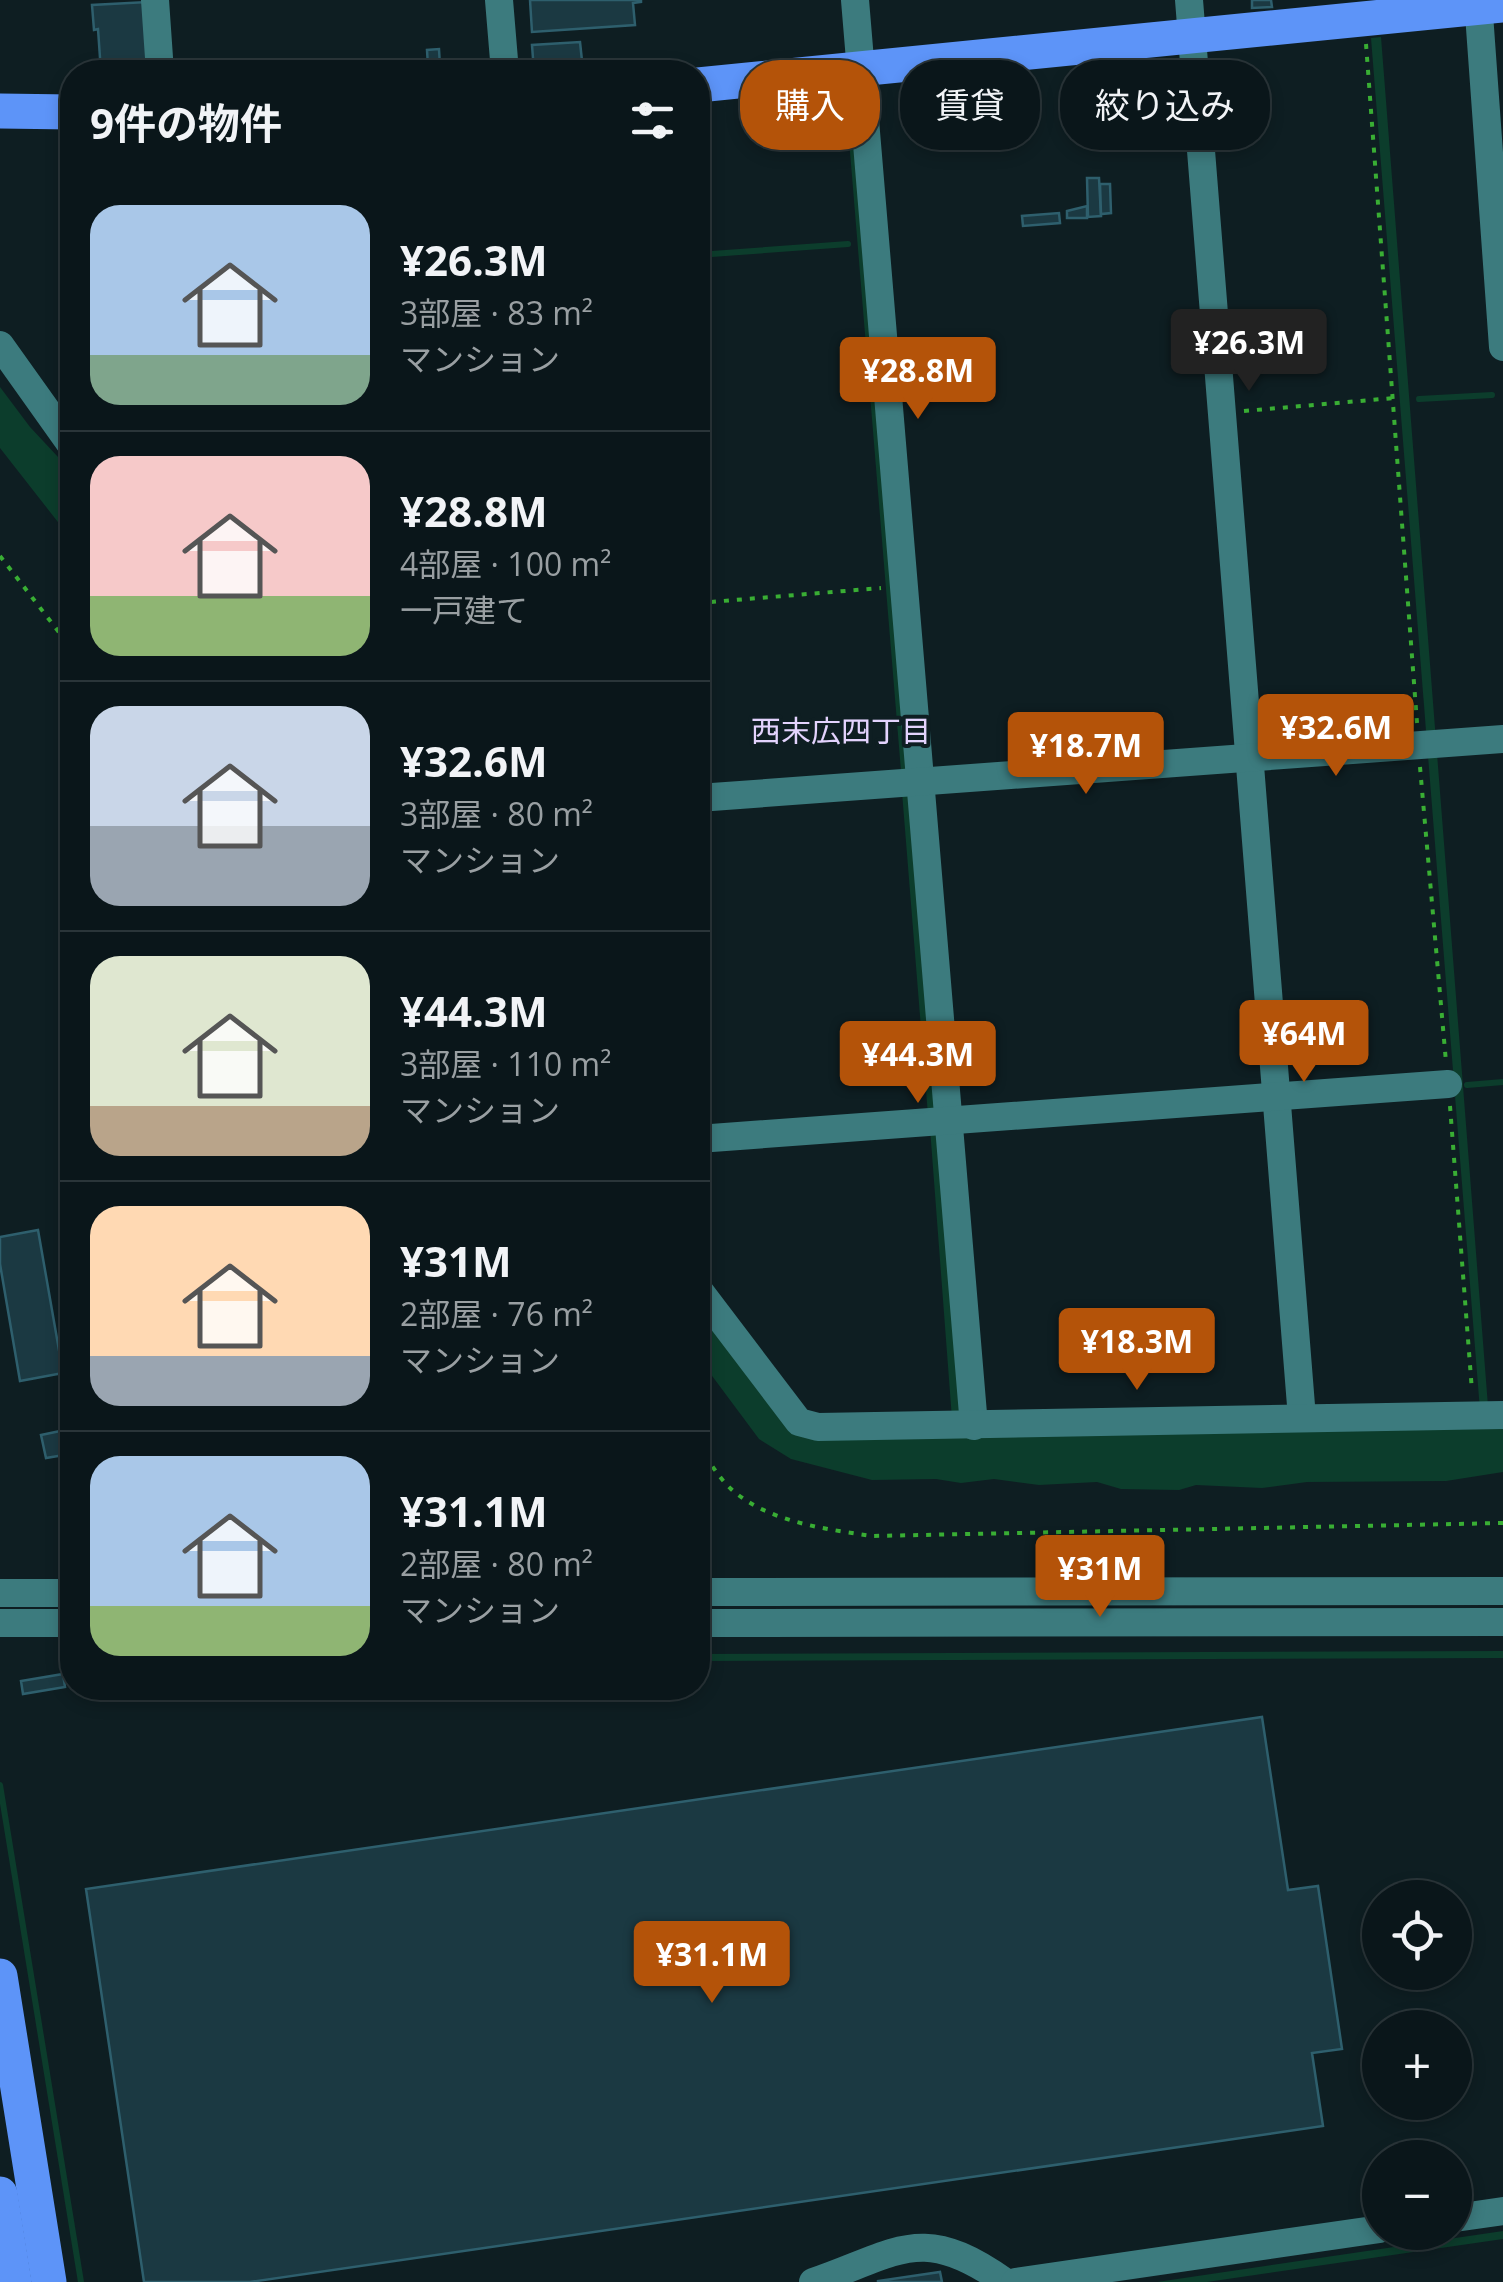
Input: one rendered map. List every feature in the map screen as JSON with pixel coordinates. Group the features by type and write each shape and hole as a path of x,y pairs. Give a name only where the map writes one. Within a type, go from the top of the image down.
{"main road":[{"path":"880,67 1192,35 1363,9 1486,4"},
{"path":"710,85 740,82"},
{"path":"0,110 60,112"},
{"path":"0,1976 49,2282"},
{"path":"0,2194 14,2282"}],"street":[{"path":"155,0 159,60"},
{"path":"499,0 504,60"},
{"path":"855,0 858,60"},
{"path":"1189,0 1302,1418"},
{"path":"1486,4 1503,347"},
{"path":"865,150 948,1120 965,1426"},
{"path":"0,345 60,429"},
{"path":"710,797 1503,739"},
{"path":"710,1138 1448,1084"},
{"path":"710,1305 798,1422 818,1427 1488,1415"},
{"path":"710,1592 1503,1591"},
{"path":"0,1594 60,1593"},
{"path":"710,1622 1503,1622"},
{"path":"0,1623 60,1623"},
{"path":"1472,2215 1503,2210"},
{"path":"1015,2282 1362,2232"},
{"path":"813,2282 890,2253 923,2246 965,2258 1005,2282"}],"path":[{"path":"1363,9 1426,744 1448,1084 1488,1415"},
{"path":"1222,413 1394,398"},
{"path":"0,556 60,633"},
{"path":"710,601 881,588"},
{"path":"710,1461 731,1489 767,1512 872,1536 1503,1523"}],"shaded area":[{"path":"1381,37 1488,1406 1503,1423 1503,1472 1446,1481 1121,1489 1097,1482 1039,1485 994,1479 961,1483 936,1479 872,1480 791,1459 759,1439 710,1373 710,1319 779,1412 953,1432 930,1128 938,1127 968,1432 1481,1423 1371,38"},
{"path":"850,150 859,150 910,771 901,771"},
{"path":"0,387 60,459 60,525 0,448"},
{"path":"910,791 937,1114 928,1115 902,792"},
{"path":"1503,1651 1503,1658 710,1661 710,1654"},
{"path":"1503,2231 1503,2239 1472,2244 1472,2236"},
{"path":"1374,2250 1427,2250 1207,2282 1157,2282"}],"building":[{"path":"530,0 641,2 633,3 635,25 532,32"},
{"path":"1252,0 1271,0 1272,7 1252,8"},
{"path":"147,2 148,60 100,60 92,5"},
{"path":"580,42 582,60 533,60 532,45"},
{"path":"439,49 440,60 428,60 427,50"},
{"path":"1087,178 1099,178 1101,216 1088,217"},
{"path":"1100,184 1110,184 1111,213 1101,214"},
{"path":"1087,206 1087,218 1067,218 1067,211"},
{"path":"1059,213 1060,223 1023,226 1022,216"},
{"path":"38,1230 60,1374 20,1381 0,1264 0,1237"},
{"path":"60,1431 60,1456 46,1458 41,1435"},
{"path":"60,1674 60,1688 23,1694 21,1681"},
{"path":"1262,1717 1288,1890 1318,1886 1342,2049 1312,2053 1323,2126 250,2282 144,2282 86,1889"},
{"path":"940,2272 942,2282 878,2282 878,2281"}],"waterway":[{"path":"710,254 848,244"},
{"path":"1419,399 1492,395"},
{"path":"1467,1085 1503,1082"},
{"path":"0,1785 81,2282"}],"district":[{"name":"西末広四丁目","path":"841,730"}]}
